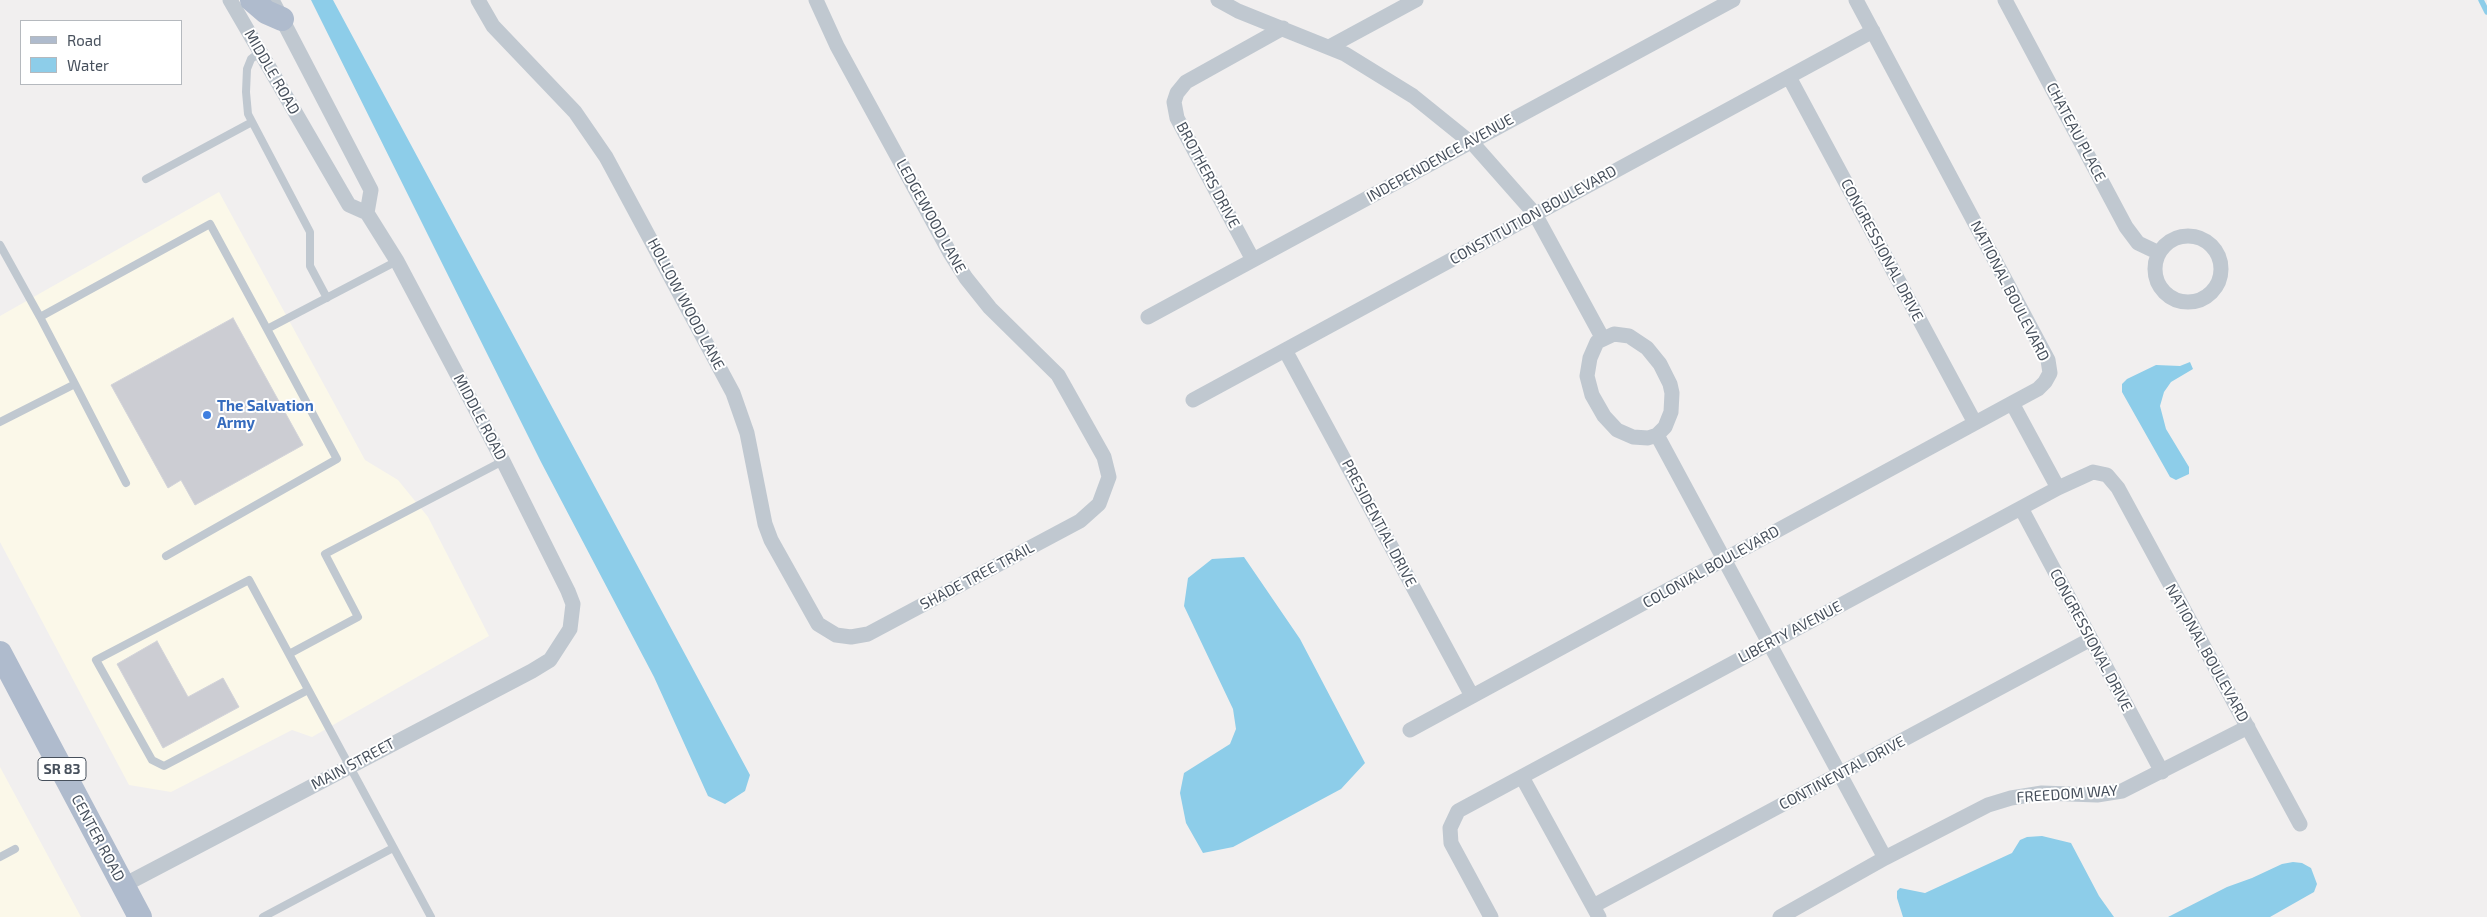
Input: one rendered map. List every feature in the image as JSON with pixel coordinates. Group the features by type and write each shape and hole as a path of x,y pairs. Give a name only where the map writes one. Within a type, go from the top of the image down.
{"main road":[{"path":"252,0 266,12 277,9"},
{"name":"CENTER ROAD","path":"0,653 140,917"}],"street":[{"name":"MIDDLE ROAD","path":"230,0 348,205 367,213 397,261 503,461 568,591 572,604 570,629"},
{"name":"HOLLOW WOOD LANE","path":"478,0 492,26 569,105 606,156 733,393 747,434 765,524 771,540 814,620 823,629 836,635"},
{"name":"LEDGEWOOD LANE","path":"816,0 837,46 958,266 997,314 1051,366 1070,396 1106,462 1108,477 1105,491"},
{"path":"1218,0 1352,58 1413,96 1470,141 1535,214 1603,338"},
{"path":"1329,47 1416,0"},
{"name":"INDEPENDENCE AVENUE","path":"1148,317 1733,0"},
{"name":"NATIONAL BOULEVARD","path":"1856,0 2048,360 2050,373 2043,386 2012,403"},
{"name":"CHATEAU PLACE","path":"2005,0 2126,227 2138,243 2159,253"},
{"name":"MIDDLE ROAD","path":"277,9 371,190 367,213"},
{"name":"BROTHERS DRIVE","path":"1252,260 1177,118 1174,102 1177,93 1186,82 1283,28"},
{"name":"CONSTITUTION BOULEVARD","path":"1193,400 1873,31"},
{"name":"CONGRESSIONAL DRIVE","path":"1789,76 1974,423"},
{"path":"2185,236 2207,241 2215,248 2221,263 2220,280 2215,290 2208,297 2197,302 2186,303 2175,300 2159,286 2155,275 2155,264 2159,253 2175,238 2185,236"},
{"path":"1614,334 1629,336 1647,348 1660,364 1670,384 1673,402 1668,421 1657,435 1648,438 1633,437 1617,430 1611,425 1596,403 1589,385 1587,366 1592,350 1603,338 1614,334"},
{"name":"PRESIDENTIAL DRIVE","path":"1285,350 1472,696"},
{"path":"2012,403 2058,488"},
{"name":"COLONIAL BOULEVARD","path":"1410,730 2012,403"},
{"path":"1657,435 1885,858"},
{"name":"NATIONAL BOULEVARD","path":"2058,488 2094,472 2107,475 2116,484 2300,824"},
{"name":"LIBERTY AVENUE","path":"1491,917 1451,843 1450,828 1458,811 2058,488"},
{"name":"SHADE TREE TRAIL","path":"836,635 851,637 868,634 1072,526 1096,508 1105,491"},
{"name":"CONGRESSIONAL DRIVE","path":"2021,508 2162,772"},
{"name":"MAIN STREET","path":"124,885 550,660 570,629"},
{"name":"CONTINENTAL DRIVE","path":"1596,912 1840,774 2091,638"},
{"name":"FREEDOM WAY","path":"1780,917 1885,858 2000,800 2042,793 2108,795 2127,789 2162,772 2248,727"},
{"path":"1522,776 1596,912"}],"lane":[{"path":"260,52 250,59 247,69 246,92 248,114 310,232 310,266 327,298"},
{"path":"146,179 252,122"},
{"path":"40,317 210,224 337,459 166,556"},
{"path":"0,245 40,317 126,483"},
{"path":"267,328 397,261"},
{"path":"0,422 74,384"},
{"path":"289,654 358,617 325,554 503,461"},
{"path":"308,690 164,766 152,760 96,660 250,580 431,917"},
{"path":"263,917 394,848"},
{"path":"0,857 15,849"}],"shaded area":[{"path":"219,192 365,460 398,480 428,517 489,636 312,737 292,730 171,792 129,785 0,542 0,316"},
{"path":"0,767 81,917 0,917"}],"water":[{"path":"311,0 333,0 750,775 745,791 725,804 708,796 654,677 541,462"},
{"path":"2190,362 2193,369 2171,382 2164,392 2160,406 2166,429 2189,467 2189,474 2176,480 2170,477 2122,392 2122,384 2127,379 2156,365 2180,366"},
{"path":"1244,557 1300,639 1365,763 1341,789 1233,847 1203,853 1186,823 1180,793 1184,773 1230,744 1236,729 1233,709 1184,606 1188,578 1212,559"},
{"path":"2042,836 2071,843 2099,896 2114,917 1903,917 1897,898 1897,891 1900,888 1925,893 2012,853 2020,840 2027,837"},
{"path":"2302,863 2311,868 2317,884 2314,892 2270,917 2168,917 2227,887 2282,864"}],"building":[{"name":"The Salvation Army","path":"233,318 303,445 195,505 181,480 168,488 111,385"},
{"path":"157,641 188,697 223,678 239,707 163,748 117,664"}],"waterway":[{"path":"2481,0 2487,12"}],"place":[{"name":"The Salvation Army","path":"207,415"}]}
